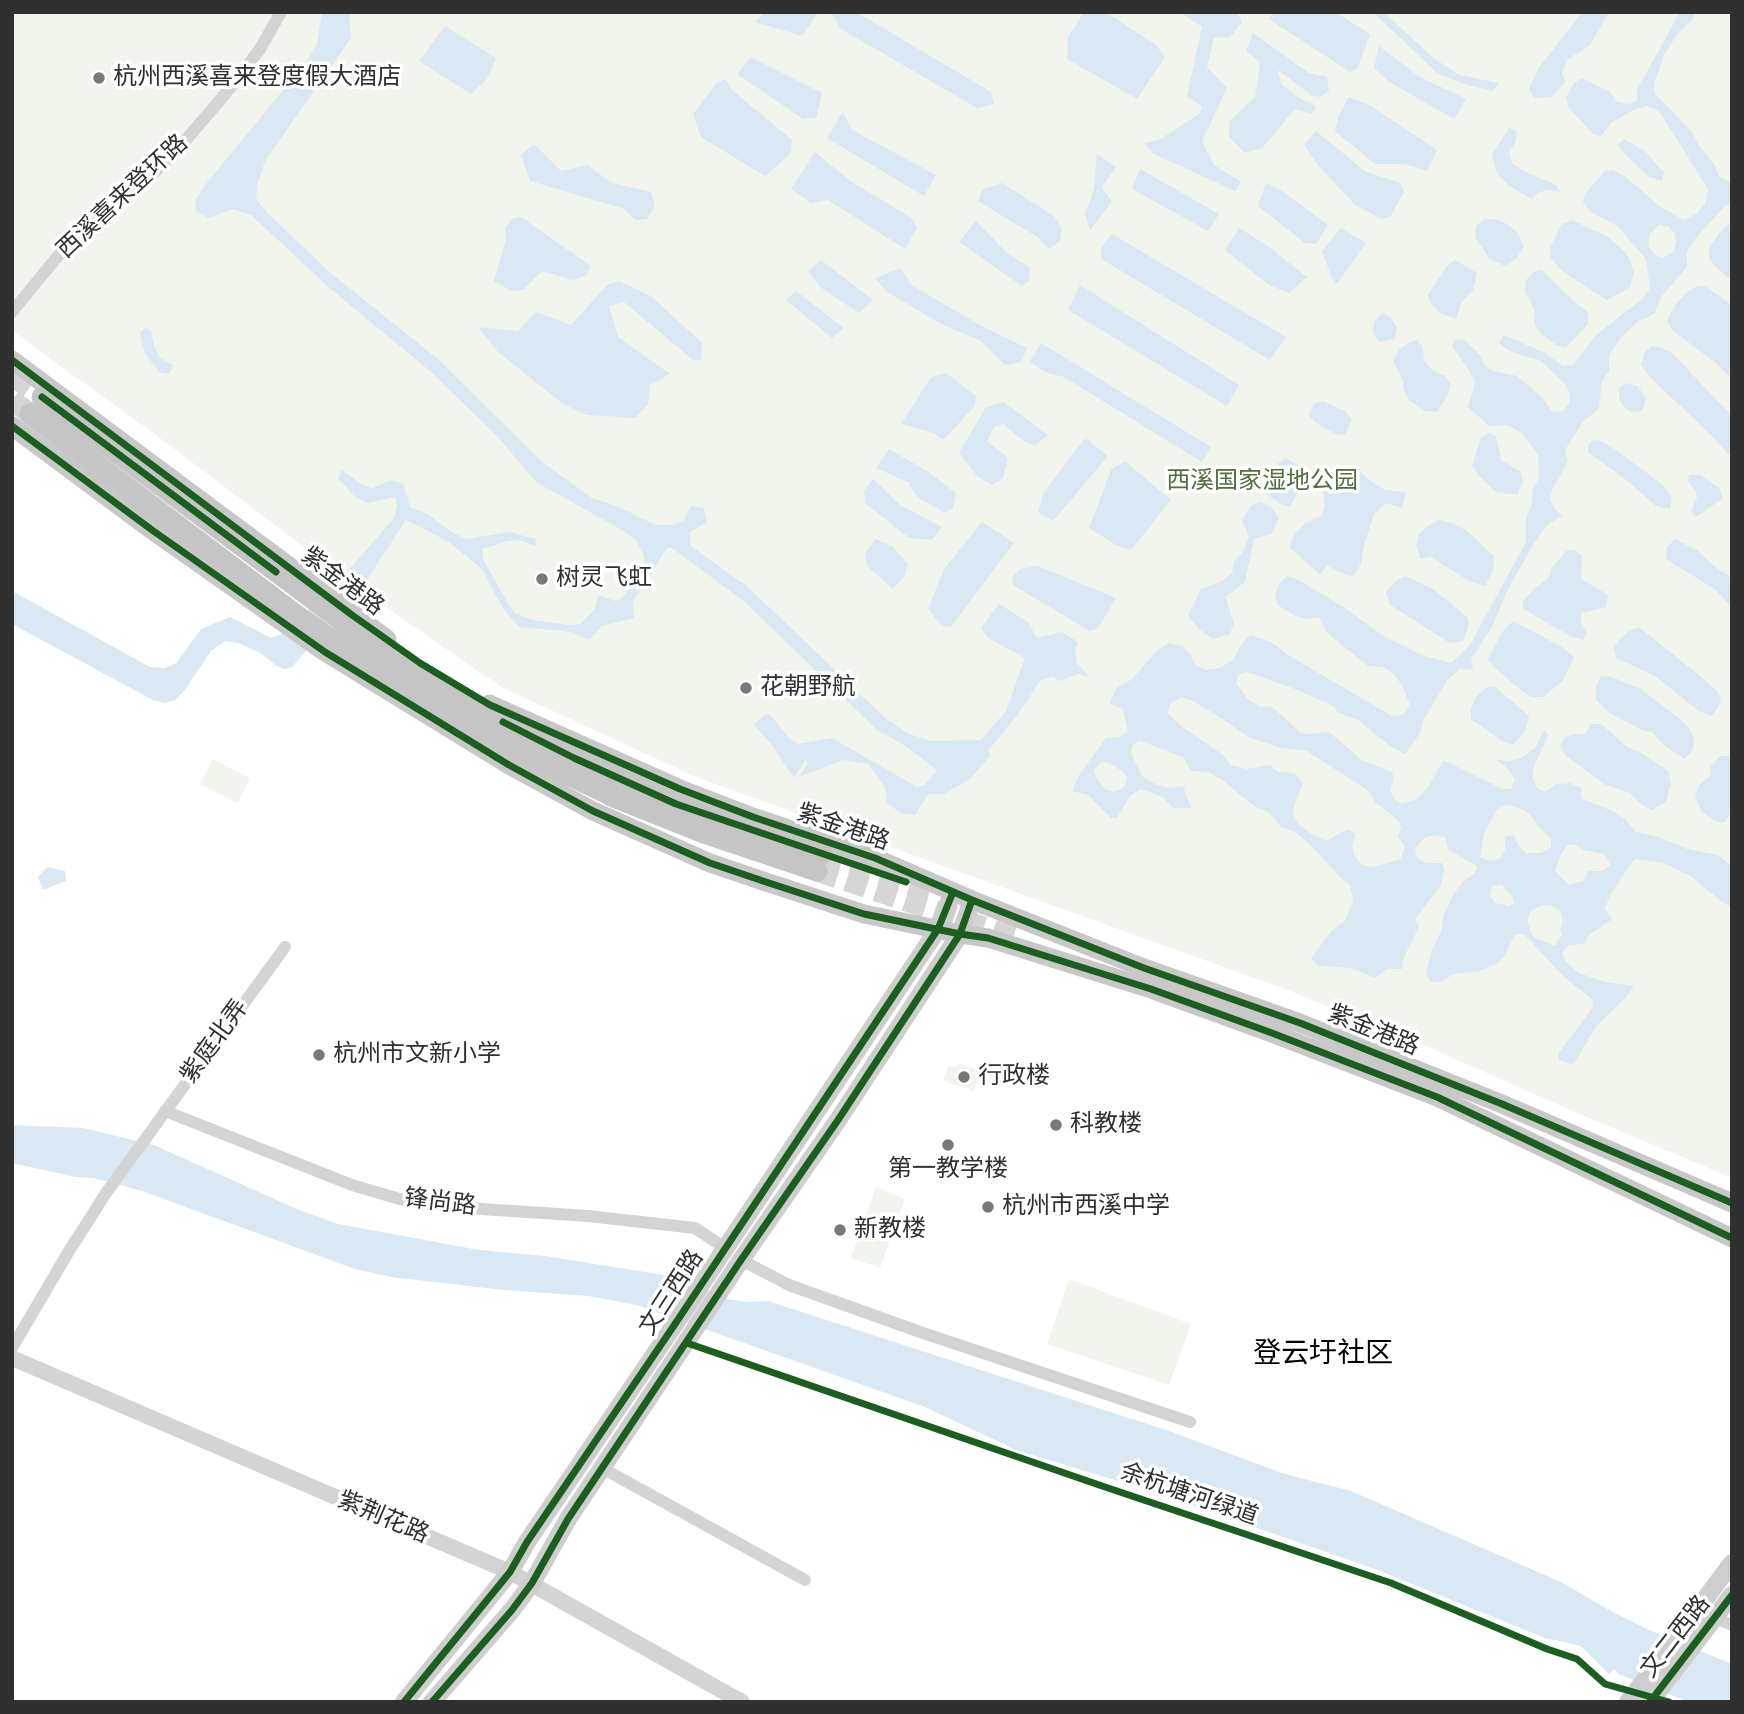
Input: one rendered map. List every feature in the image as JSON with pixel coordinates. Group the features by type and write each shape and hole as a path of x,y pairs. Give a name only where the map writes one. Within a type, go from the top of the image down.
{"highway":[{"path":"28,409 314,592 339,633 397,696"},
{"path":"28,409 292,620"},
{"name":"紫金港路","path":"292,620 339,633 456,718 517,751 626,792"},
{"path":"339,633 420,663"},
{"path":"490,705 626,792 704,833 820,863"},
{"path":"469,740 626,792"}],"main road":[{"name":"紫金港路","path":"13,361 314,592"},
{"path":"28,409 167,541"},
{"name":"紫金港路","path":"12,426 167,541 292,620"},
{"name":"紫金港路","path":"420,663 490,705 680,789 875,858 972,900 1144,968 1300,1023 1421,1071 1732,1203"},
{"name":"紫金港路","path":"397,696 593,811 710,863 864,914 988,938 1152,989 1272,1032 1437,1097 1732,1238"},
{"name":"文三西路","path":"404,1702 510,1572 527,1542 937,929 953,892"},
{"name":"文三西路","path":"432,1702 532,1583 568,1519 838,1120 960,934 972,900"},
{"name":"文二西路","path":"1629,1701 1732,1563"},
{"name":"文二西路","path":"1650,1702 1732,1595"}],"street":[{"name":"西溪喜来登环路","path":"12,312 67,245 154,173 179,148 260,49 281,12"},
{"name":"紫庭北弄","path":"12,1348 106,1193 285,947"},
{"name":"锋尚路","path":"165,1111 352,1185 403,1200 695,1228 725,1248"},
{"path":"741,1260 789,1285 922,1333 1190,1422"},
{"name":"紫荆花路","path":"12,1358 510,1572 742,1702"},
{"path":"602,1468 805,1580"},
{"path":"1714,1618 1732,1625"}],"green space":[{"name":"西溪国家湿地公园","path":"12,12 1732,12 1732,1178 1426,1046 1285,989 696,777 501,687 360,589 156,435 12,331"},
{"path":"213,759 250,778 238,803 200,784"},
{"path":"958,1063 981,1071 974,1091 943,1081 949,1065 957,1067"},
{"path":"876,1187 905,1199 880,1268 851,1258"},
{"path":"1069,1279 1191,1324 1169,1385 1047,1344"}],"shaded area":[{"path":"322,12 349,12 351,38 265,161 257,185 256,199 267,213 333,275 439,360 541,461 592,498 619,507 655,525 673,525 684,520 691,506 704,508 707,522 689,533 691,546 749,588 884,717 909,734 932,741 981,740 1006,711 1025,658 988,638 981,628 999,604 1028,622 1037,638 1062,632 1078,642 1075,649 1077,663 1089,677 1078,674 1060,681 1053,677 1041,680 988,751 991,755 970,779 944,794 928,794 915,815 902,814 887,803 885,787 868,764 843,760 799,777 808,763 805,760 794,778 772,745 754,725 766,714 798,744 832,738 917,787 925,785 937,770 901,743 878,731 746,603 672,548 667,548 664,552 633,601 634,618 602,626 589,640 572,632 519,627 504,610 482,569 449,542 406,520 366,581 292,667 278,667 260,653 239,643 225,641 211,651 185,690 175,700 165,703 153,700 12,624 12,591 150,667 165,668 176,663 201,629 230,617 271,638 285,633 345,574 394,518 397,506 395,497 367,503 355,497 338,478 342,470 361,484 372,488 392,480 404,485 410,507 427,514 453,533 467,539 509,532 536,539 535,546 520,540 507,541 483,549 483,559 508,604 515,613 533,620 580,624 595,609 598,595 615,601 622,598 641,573 644,555 636,540 536,482 498,437 430,371 332,290 251,215 233,209 208,218 196,211 195,201 206,184 307,61 317,44"},
{"path":"765,12 818,12 802,36 755,22"},
{"path":"856,12 991,92 994,104 977,108 841,29 832,14"},
{"path":"1084,12 1106,12 1156,45 1165,57 1137,99 1067,59 1068,37"},
{"path":"1180,12 1237,12 1242,22 1230,37 1214,38 1207,67 1227,88 1202,141 1214,165 1241,182 1235,191 1154,154 1144,143 1159,140 1199,114 1202,106 1187,97 1202,27"},
{"path":"1274,12 1335,12 1370,34 1357,69 1350,72 1269,19"},
{"path":"1373,12 1384,12 1432,57 1459,75 1499,83 1493,91 1464,84 1437,73"},
{"path":"1582,12 1609,12 1590,45 1567,60 1562,72 1565,82 1551,97 1534,98 1529,89 1538,69"},
{"path":"1680,12 1694,12 1693,19 1679,32 1665,53 1654,83 1655,94 1691,131 1719,176 1732,184 1732,203 1725,206 1695,239 1687,252 1687,267 1661,297 1654,314 1637,322 1622,336 1609,356 1609,371 1602,381 1599,408 1583,422 1565,450 1568,461 1552,490 1550,500 1562,516 1547,525 1533,545 1506,593 1492,627 1471,659 1473,670 1460,669 1448,679 1424,719 1420,733 1405,754 1390,746 1358,720 1338,713 1335,707 1295,689 1247,672 1239,674 1236,683 1248,699 1260,707 1271,706 1301,733 1329,732 1363,761 1392,772 1394,779 1390,790 1394,799 1402,804 1417,799 1429,786 1443,760 1503,789 1511,789 1515,779 1497,760 1512,761 1523,757 1536,747 1544,730 1548,735 1533,769 1537,788 1545,792 1556,784 1570,783 1581,788 1582,799 1610,810 1626,820 1636,832 1656,836 1687,849 1718,855 1732,866 1732,907 1691,876 1663,863 1635,859 1629,866 1609,897 1605,909 1612,919 1588,936 1584,944 1569,945 1562,952 1565,961 1579,973 1605,982 1634,986 1597,1025 1573,1065 1559,1060 1559,1053 1593,1007 1592,999 1564,977 1524,934 1514,935 1505,955 1497,964 1480,971 1454,974 1440,982 1431,982 1426,974 1443,917 1454,893 1476,872 1477,866 1448,849 1445,837 1434,835 1424,838 1415,849 1417,858 1425,863 1442,863 1444,871 1441,885 1415,919 1419,927 1404,957 1402,969 1387,969 1375,978 1352,968 1319,966 1311,959 1331,931 1345,921 1353,901 1350,885 1297,833 1280,826 1270,813 1254,806 1222,780 1208,772 1191,771 1184,758 1141,741 1133,744 1131,753 1142,776 1169,788 1184,786 1192,808 1173,808 1163,797 1141,789 1130,796 1117,818 1111,818 1088,795 1072,791 1079,775 1106,738 1119,737 1128,732 1123,709 1109,703 1117,687 1131,680 1158,650 1169,643 1182,646 1195,665 1207,670 1220,668 1234,659 1240,646 1250,635 1260,638 1392,716 1403,715 1410,705 1402,685 1393,673 1382,667 1368,666 1327,633 1319,617 1308,619 1295,616 1278,605 1275,595 1280,583 1287,576 1297,579 1345,608 1385,637 1424,656 1451,663 1470,645 1526,542 1526,519 1532,503 1532,491 1539,478 1538,455 1522,433 1507,425 1489,426 1468,407 1475,383 1452,346 1456,339 1465,340 1480,355 1485,366 1493,371 1517,376 1541,396 1552,411 1562,412 1569,404 1570,394 1565,384 1541,361 1509,351 1499,343 1504,335 1545,353 1563,366 1574,365 1595,336 1642,299 1650,288 1646,259 1617,226 1591,212 1583,202 1585,194 1605,171 1613,170 1626,177 1659,206 1684,220 1696,214 1705,204 1708,189 1659,111 1647,106 1633,110 1611,123 1601,136 1594,135 1569,108 1566,98 1573,84 1582,78 1610,92 1617,102 1630,104 1637,100 1637,90","holes":["1659,225 1668,226 1675,234 1673,252 1662,258 1655,255 1648,246 1650,234","1181,697 1193,701 1248,737 1281,748 1307,751 1369,791 1376,803 1399,821 1401,828 1398,837 1405,846 1401,859 1373,867 1362,865 1352,846 1355,834 1348,829 1326,841 1311,834 1297,823 1292,811 1303,783 1294,773 1278,772 1270,765 1247,769 1231,765 1223,755 1167,713 1171,703","1101,762 1110,763 1127,778 1124,787 1114,792 1105,789 1094,770","1506,805 1523,809 1532,817 1551,838 1551,847 1541,853 1526,853 1518,845 1514,835 1505,837 1505,850 1500,859 1490,861 1480,857 1484,833 1497,810","1568,845 1605,854 1610,865 1602,871 1588,871 1583,881 1569,885 1555,871 1561,854","1502,885 1512,896 1514,903 1509,906 1496,903 1490,896 1492,886","1550,905 1560,911 1563,921 1560,929 1562,934 1555,946 1537,940 1531,933 1527,920 1530,912 1539,906"]},
{"path":"445,26 496,58 487,79 471,94 419,61"},
{"path":"1253,33 1309,73 1327,77 1329,91 1320,97 1311,95 1278,70 1281,84 1299,98 1316,106 1312,114 1295,109 1262,148 1245,153 1229,137 1229,122 1255,97 1260,62 1246,51"},
{"path":"1379,46 1420,77 1466,99 1454,119 1388,81 1374,68"},
{"path":"751,57 822,93 816,118 803,119 737,74"},
{"path":"725,79 732,90 792,140 791,153 765,176 701,137 693,114 716,84"},
{"path":"1349,97 1369,105 1437,150 1427,171 1405,164 1375,164 1335,131 1338,117"},
{"path":"843,112 852,130 936,175 924,196 827,138"},
{"path":"1509,128 1517,131 1509,152 1512,163 1556,185 1560,192 1546,190 1532,199 1509,186 1497,173 1492,155"},
{"path":"1316,131 1366,172 1401,183 1404,192 1390,217 1382,219 1355,205 1318,165 1304,145"},
{"path":"1624,139 1645,151 1664,173 1662,181 1649,177 1625,154 1618,145"},
{"path":"534,144 561,171 587,165 612,183 651,192 655,206 647,219 636,220 622,208 530,181 521,155"},
{"path":"815,152 853,183 912,218 917,228 905,249 828,200 811,203 791,189"},
{"path":"1097,154 1116,167 1102,187 1112,202 1090,230 1085,214 1094,189"},
{"path":"1140,169 1219,214 1208,231 1132,189"},
{"path":"1002,183 1054,216 1062,228 1060,241 1049,249 1039,238 978,201 983,189"},
{"path":"1266,183 1282,191 1328,225 1316,244 1305,243 1258,206"},
{"path":"521,217 591,266 586,276 573,280 542,271 523,290 511,291 494,281 506,239 505,228 512,219"},
{"path":"1484,219 1496,219 1507,224 1518,233 1524,246 1517,258 1505,266 1489,258 1475,237 1476,227"},
{"path":"1572,220 1608,237 1622,249 1629,258 1634,273 1630,287 1607,300 1561,270 1551,258 1550,249 1561,225"},
{"path":"976,221 1006,252 1030,268 1029,281 1022,286 959,242"},
{"path":"1732,222 1732,281 1709,258 1709,248 1720,232"},
{"path":"1239,228 1269,247 1307,277 1289,293 1269,285 1225,250"},
{"path":"1341,228 1366,243 1337,284 1331,276 1322,251"},
{"path":"1112,234 1286,337 1270,360 1101,259 1101,248"},
{"path":"821,260 873,300 859,313 820,287 808,271"},
{"path":"1455,260 1477,273 1473,290 1461,303 1456,319 1442,314 1430,303 1428,295 1447,266"},
{"path":"901,268 911,285 980,325 1027,348 1021,362 1005,365 981,341 943,325 887,292 875,278"},
{"path":"1542,270 1588,312 1588,324 1565,348 1541,334 1534,323 1535,311 1525,291 1526,280 1535,271"},
{"path":"619,281 651,296 702,343 701,360 693,360 624,302 609,306 618,337 670,374 650,385 648,404 635,418 587,415 563,404 498,352 478,327 518,331 536,312 571,325 607,285"},
{"path":"1080,285 1239,385 1227,406 1068,310"},
{"path":"1697,286 1706,287 1732,305 1732,379 1716,363 1673,331 1667,321 1675,305"},
{"path":"796,291 844,328 832,338 786,300"},
{"path":"1382,313 1390,317 1397,327 1395,339 1379,342 1373,331 1374,322"},
{"path":"146,327 151,331 160,358 173,365 169,374 159,372 145,353 140,333"},
{"path":"1417,340 1423,348 1424,360 1451,384 1437,412 1425,411 1409,400 1393,361 1400,349"},
{"path":"1041,343 1211,447 1202,462 1064,377 1045,372 1030,362"},
{"path":"1651,346 1671,352 1732,416 1732,458 1641,365 1644,354"},
{"path":"946,373 976,396 975,406 943,440 934,433 901,424 931,377"},
{"path":"1627,383 1638,386 1646,399 1642,411 1631,412 1623,406 1619,389"},
{"path":"1323,401 1346,412 1352,420 1345,435 1335,434 1315,422 1309,415 1314,404"},
{"path":"1004,402 1048,435 1035,445 1025,442 1003,424 994,427 987,441 1008,458 1003,478 992,485 978,477 959,453 986,407"},
{"path":"1489,433 1496,436 1501,460 1520,471 1523,481 1517,495 1496,492 1472,466 1481,438"},
{"path":"1085,438 1108,456 1053,521 1038,512 1044,492"},
{"path":"1594,440 1616,450 1663,485 1672,498 1670,509 1656,506 1588,452 1588,445"},
{"path":"889,449 927,471 956,493 953,508 945,513 917,497 908,482 876,468"},
{"path":"1286,458 1305,470 1306,478 1290,507 1265,493 1264,484 1276,465"},
{"path":"1125,461 1171,500 1131,550 1116,545 1089,528 1111,470"},
{"path":"1342,466 1357,467 1368,479 1385,490 1406,492 1402,508 1386,503 1374,514 1361,564 1352,577 1327,566 1320,574 1289,547 1295,534 1305,523 1321,516 1325,507 1323,488 1330,472"},
{"path":"1689,475 1700,475 1709,481 1719,488 1723,498 1696,517 1691,511 1697,498 1696,492 1688,482"},
{"path":"873,479 900,505 942,527 931,540 909,538 865,503 864,491"},
{"path":"1259,502 1270,506 1279,518 1271,534 1254,539 1245,582 1225,597 1234,623 1230,634 1213,639 1200,630 1188,616 1201,589 1222,581 1232,573 1234,562 1244,550 1249,537 1242,520 1251,506"},
{"path":"1439,520 1467,531 1494,556 1494,568 1485,586 1469,581 1431,557 1421,559 1416,546 1419,534"},
{"path":"982,522 1014,543 951,627 942,626 928,609 944,569"},
{"path":"876,539 892,546 908,564 905,575 893,589 867,566 865,553"},
{"path":"1675,539 1697,550 1732,578 1732,608 1716,590 1666,559 1667,547"},
{"path":"1575,550 1582,556 1581,579 1608,595 1606,607 1581,613 1581,622 1587,633 1583,640 1572,637 1523,609 1523,601 1548,579 1552,568 1566,551"},
{"path":"1038,566 1116,598 1098,628 1090,631 1013,585 1012,578 1020,569"},
{"path":"1405,576 1433,589 1467,617 1469,624 1463,641 1450,643 1390,605 1386,592"},
{"path":"1513,621 1562,647 1574,657 1563,680 1544,697 1531,697 1522,691 1488,659 1503,631"},
{"path":"1640,628 1718,693 1721,702 1712,716 1699,711 1655,676 1616,658 1614,648 1621,638 1630,630"},
{"path":"1601,676 1612,677 1641,689 1686,724 1694,737 1693,750 1684,759 1652,732 1642,730 1610,713 1596,700 1596,687"},
{"path":"1487,687 1495,687 1529,716 1525,731 1513,745 1502,741 1471,719 1471,709 1476,697"},
{"path":"1591,724 1601,724 1627,747 1640,752 1668,771 1671,783 1666,801 1652,810 1643,806 1630,793 1606,785 1566,756 1560,746 1565,737 1584,735"},
{"path":"1720,756 1732,756 1732,812 1723,823 1702,812 1695,797 1699,785 1710,776 1711,766"},
{"path":"47,867 65,871 66,881 43,890 38,877"},
{"path":"12,1125 83,1128 154,1145 299,1210 338,1224 479,1250 545,1256 682,1278 727,1299 768,1301 1169,1431 1282,1473 1351,1491 1561,1582 1649,1630 1732,1664 1732,1702 1689,1702 1619,1674 1614,1669 1609,1674 1581,1646 1545,1638 1375,1569 1148,1490 1016,1450 925,1407 637,1305 588,1296 391,1277 355,1269 142,1191 94,1178 76,1177 12,1163"}],"tunnel":[{"path":"12,376 42,397"},
{"path":"12,400 30,414"},
{"path":"822,854 937,893"},
{"path":"817,871 1014,937"}],"cycle path":[{"path":"12,360 352,615 420,663 490,705 680,789 875,858 972,900 1144,968 1300,1023 1502,1104 1732,1203"},
{"path":"42,397 276,572"},
{"path":"12,426 152,530 325,652 509,765 593,811 710,863 766,882 864,914 988,938 1151,989 1272,1033 1437,1097 1732,1238"},
{"path":"503,722 574,758 676,804 906,882"},
{"path":"404,1702 510,1572 527,1542 938,929 953,892"},
{"path":"432,1702 532,1583 568,1519 838,1120 960,934 972,900"},
{"name":"余杭塘河绿道","path":"687,1343 1391,1583 1577,1659 1605,1684 1669,1702"},
{"path":"1650,1702 1732,1595"}],"place":[{"name":"杭州西溪喜来登度假大酒店","path":"99,78"},
{"name":"树灵飞虹","path":"542,579"},
{"name":"花朝野航","path":"746,688"},
{"name":"杭州市文新小学","path":"319,1055"},
{"name":"行政楼","path":"964,1077"},
{"name":"科教楼","path":"1056,1125"},
{"name":"第一教学楼","path":"948,1145"},
{"name":"杭州市西溪中学","path":"988,1207"},
{"name":"新教楼","path":"840,1230"}],"district":[{"name":"登云圩社区","path":"1323,1355"}]}
